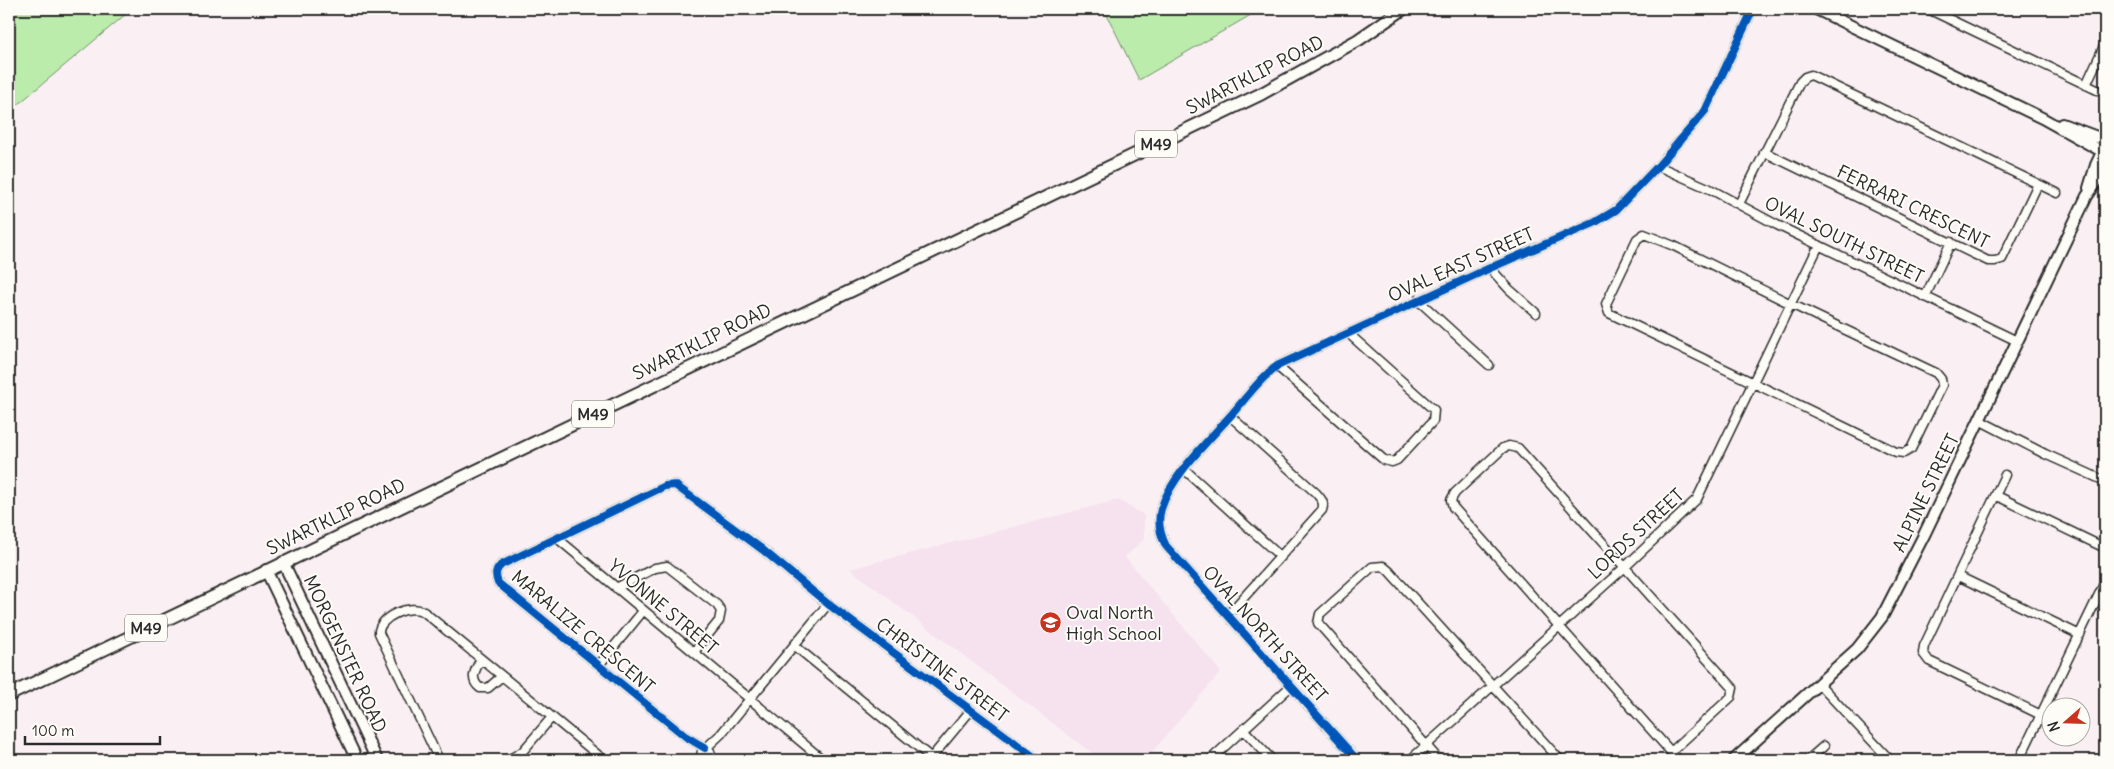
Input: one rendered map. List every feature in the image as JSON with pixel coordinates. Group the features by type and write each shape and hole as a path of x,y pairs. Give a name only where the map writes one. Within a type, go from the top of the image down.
{"main road":[{"name":"SWARTKLIP ROAD","path":"9,695 1261,94 1358,40 1403,9"}],"street":[{"name":"OVAL EAST STREET","path":"1159,524 1165,498 1184,469 1262,379 1278,366 1418,300 1594,223 1612,213 1658,166 1704,111 1753,9"},
{"path":"1816,9 2104,150"},
{"path":"1928,9 2097,90"},
{"path":"2086,85 2105,44"},
{"path":"1739,204 1800,82 1808,76 1813,76 2057,193"},
{"path":"2042,118 2105,140"},
{"name":"ALPINE STREET","path":"2087,196 2096,165 2104,150"},
{"name":"FERRARI CRESCENT","path":"1764,152 1988,261 2002,259 2038,184"},
{"name":"OVAL SOUTH STREET","path":"1658,166 2017,341"},
{"name":"ALPINE STREET","path":"1734,760 1857,649 1882,617 1924,535 2087,196 2105,170"},
{"path":"1644,234 1649,235 1936,373 1941,379 1942,386 1911,449 1904,453 1896,452 1751,383 1608,312 1606,304 1639,237 1644,234"},
{"path":"1925,297 1951,242"},
{"name":"LORDS STREET","path":"1410,760 1625,567 1697,498 1818,245"},
{"path":"1490,268 1509,289 1536,313"},
{"path":"1418,300 1489,365"},
{"path":"1278,366 1384,460 1392,462 1397,460 1433,421 1434,410 1348,333"},
{"path":"1228,615 1322,510 1323,501 1230,416"},
{"path":"1979,420 2045,454 2105,481"},
{"path":"1671,752 1731,697 1733,688 1518,448 1509,446 1504,448 1455,492 1451,500 1453,507 1671,752 1679,760"},
{"path":"1184,469 1281,557"},
{"path":"2005,475 1997,496 1924,646 1924,657 2041,716"},
{"name":"MARALIZE CRESCENT","path":"706,756 685,736 498,582 496,571 501,565 665,486 675,485 763,550 828,604"},
{"path":"1997,496 2105,548"},
{"name":"OVAL NORTH STREET","path":"1159,524 1160,533 1166,546 1357,760"},
{"name":"YVONNE STREET","path":"557,538 823,760"},
{"name":"MORGENSTER ROAD","path":"283,562 377,760"},
{"path":"1439,760 1318,623 1320,614 1370,568 1379,565 1386,567 1560,760"},
{"path":"616,588 655,568 667,566 717,605 721,611 719,621 694,652"},
{"name":"MORGENSTER ROAD","path":"266,570 357,760"},
{"path":"1958,576 2080,635"},
{"path":"2019,760 2105,582"},
{"path":"706,756 721,734 828,604"},
{"name":"CHRISTINE STREET","path":"828,604 1038,760"},
{"path":"439,760 379,633 379,625 383,621 408,609 419,609 604,760"},
{"path":"598,665 643,611"},
{"path":"795,646 933,759 971,710"},
{"path":"480,660 473,676 475,683 480,688 488,688 501,677"},
{"path":"1819,684 1890,760"},
{"path":"1210,760 1291,686"},
{"path":"508,760 522,752 552,718"},
{"path":"1244,730 1272,760"},
{"path":"1808,760 1824,746"}],"shaded area":[{"name":"Oval North High School","path":"1118,500 1144,515 1144,539 1125,557 1221,672 1145,760 1101,760 850,569"}],"green space":[{"path":"9,9 132,9 9,112"},
{"path":"1104,9 1261,9 1139,80"}],"cycle path":[{"path":"1357,760 1166,546 1159,523 1161,509 1166,497 1173,484 1192,459 1259,382 1277,366 1490,268 1594,223 1616,210 1658,166 1705,111 1753,9"},
{"path":"705,748 685,736 498,583 496,573 499,567 665,486 675,485 763,550 828,604 1038,760"}],"place":[{"name":"Oval North High School","path":"1050,623"}]}
